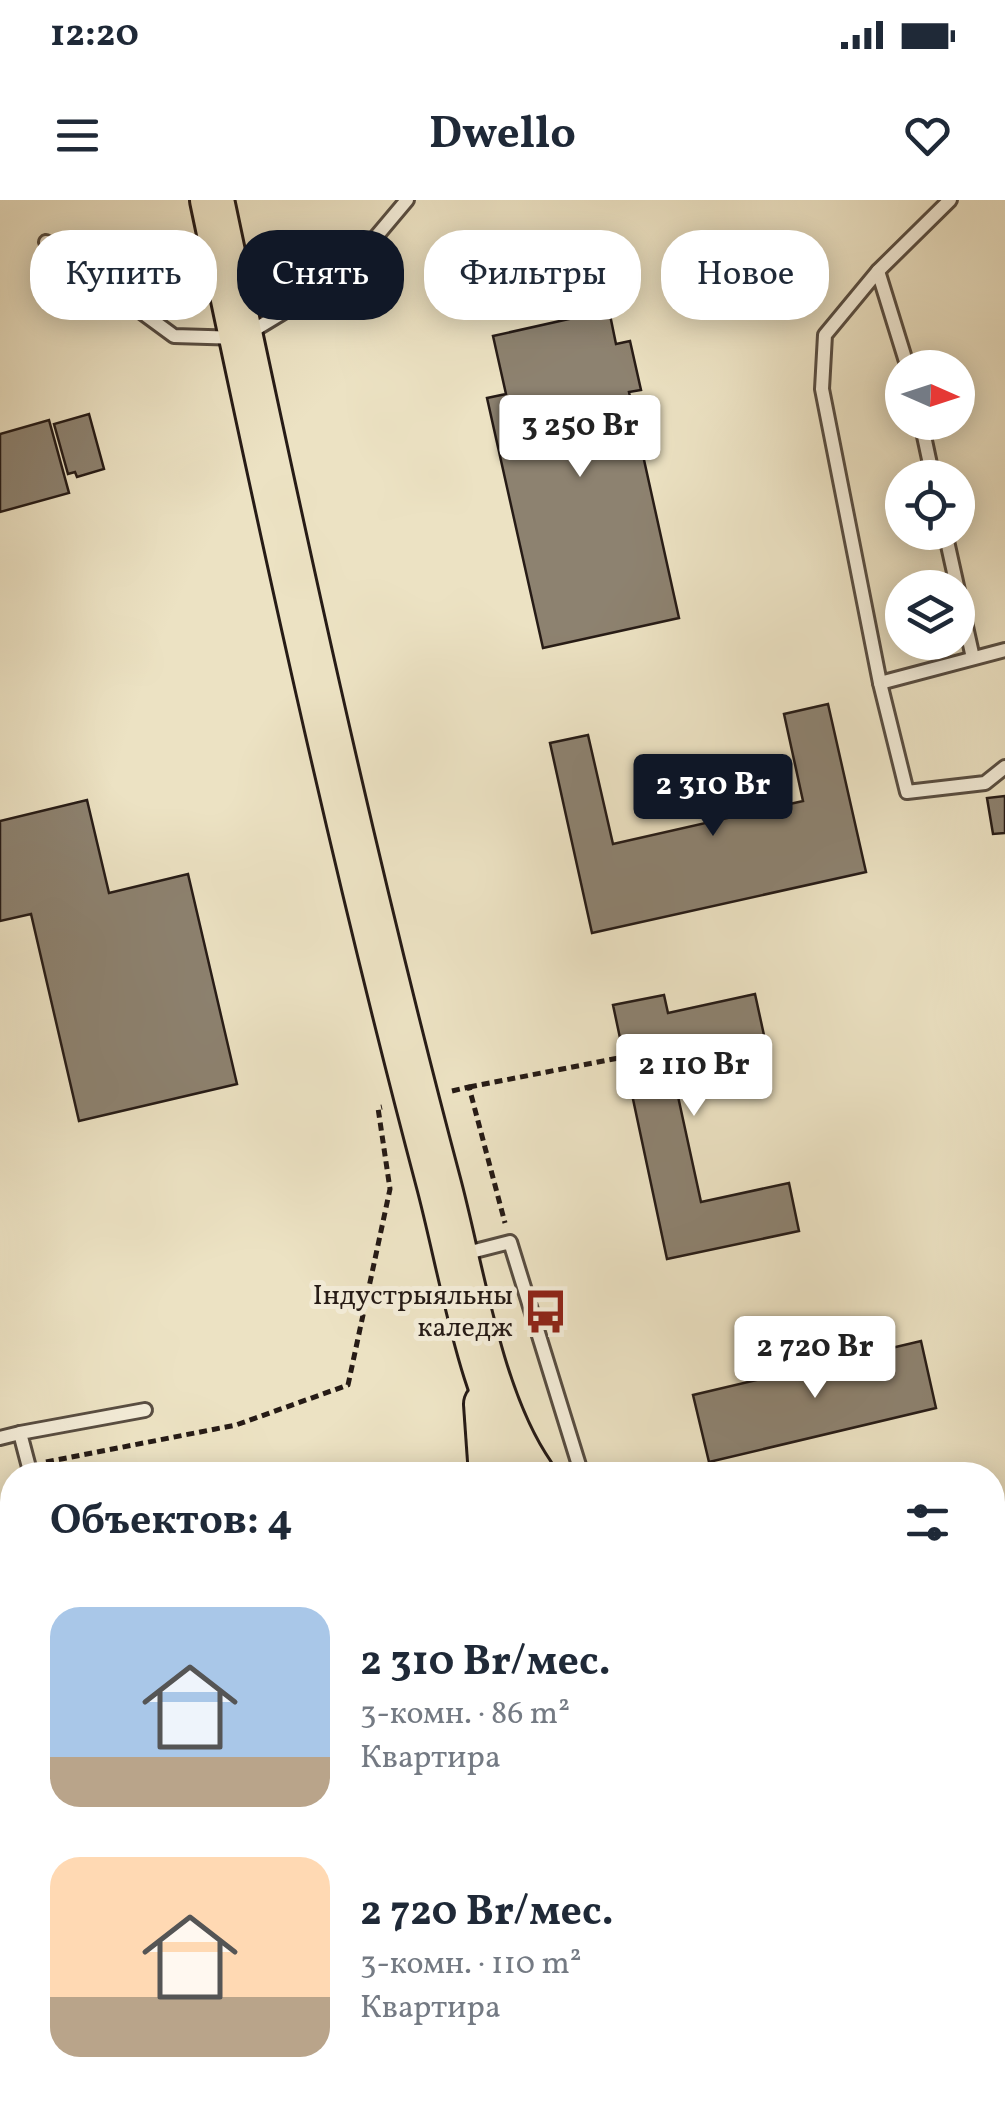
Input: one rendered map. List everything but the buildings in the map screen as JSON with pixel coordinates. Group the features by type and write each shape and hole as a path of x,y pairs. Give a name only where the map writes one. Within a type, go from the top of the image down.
{"main road":[{"path":"212,200 417,1100 484,1363 523,1462"},
{"path":"484,1363 491,1462"}],"lane":[{"path":"152,320 174,336 241,338 343,276 407,200"},
{"path":"950,200 878,270 825,335 822,390 880,684 906,792 986,783 1005,767"},
{"path":"878,270 902,350"},
{"path":"975,658 1005,650"},
{"path":"880,684 966,660"},
{"path":"458,1256 510,1242 578,1462"},
{"path":"0,1438 145,1410"},
{"path":"20,1434 28,1462"}],"path":[{"path":"67,1462 236,1425 348,1386 390,1189 378,1108 624,1057"},
{"path":"469,1087 510,1242"}],"place":[{"name":"Індустрыяльны каледж","path":"546,1312"}]}
